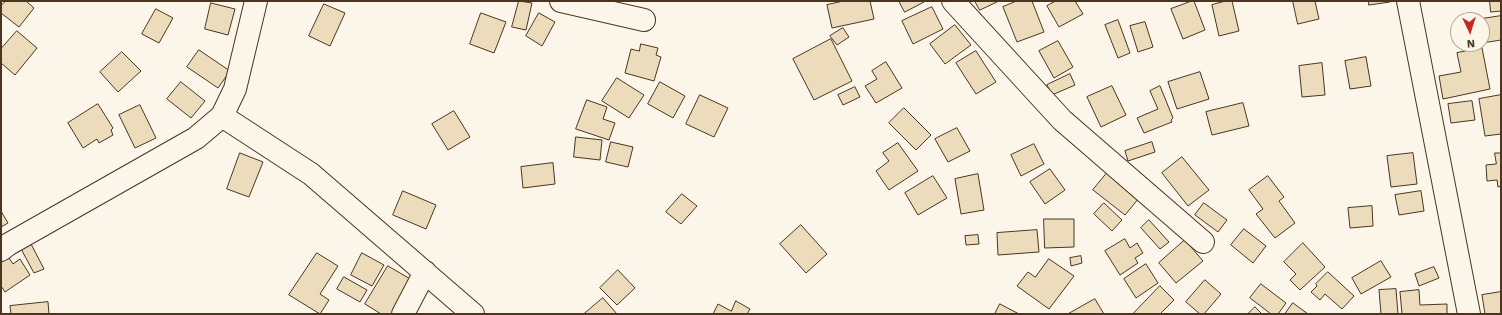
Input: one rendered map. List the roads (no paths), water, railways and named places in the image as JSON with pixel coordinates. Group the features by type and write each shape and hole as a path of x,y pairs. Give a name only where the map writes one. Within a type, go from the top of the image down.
{"street":[{"path":"1,250 9,244 196,138 222,116 235,89 256,1"},
{"path":"560,1 644,20"},
{"path":"953,1 1062,120 1203,242"},
{"path":"1408,1 1469,314"},
{"path":"222,116 311,174 473,314"},
{"path":"403,314 425,272"}]}
